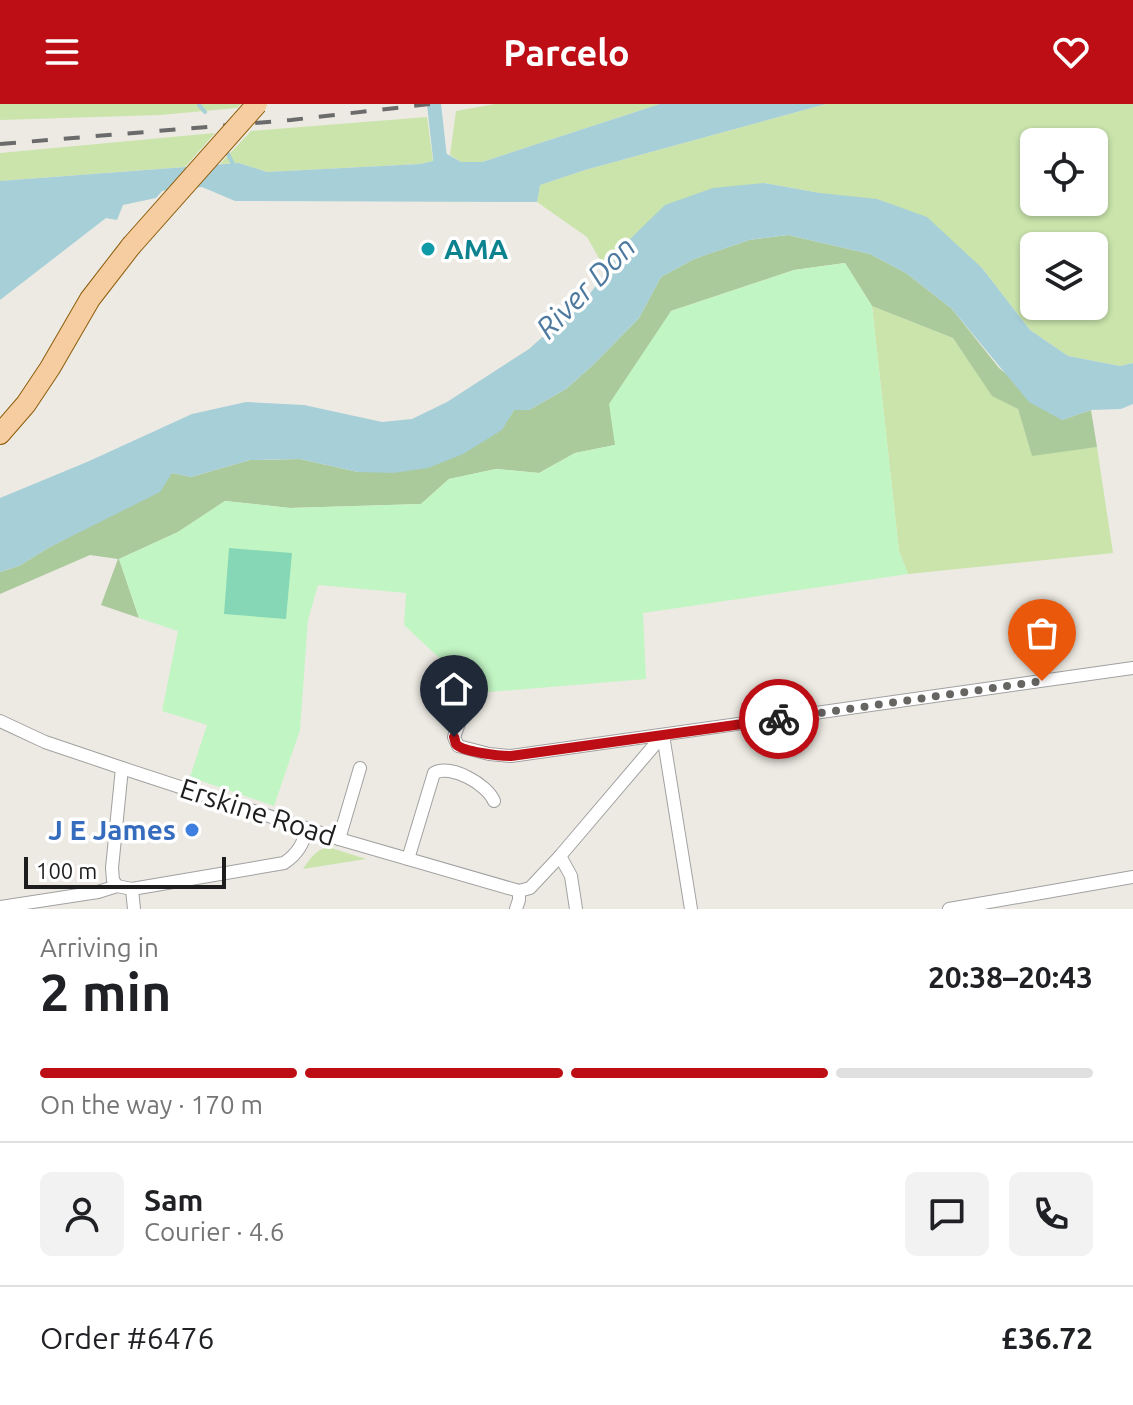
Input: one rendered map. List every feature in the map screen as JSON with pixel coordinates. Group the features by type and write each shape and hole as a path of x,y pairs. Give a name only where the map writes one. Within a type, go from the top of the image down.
{"main road":[{"path":"0,434 26,404 90,299 131,246 257,104"}],"street":[{"path":"461,718 454,737 458,746 511,756 1133,668"},
{"name":"Erskine Road","path":"0,721 45,742 122,768 339,839 519,891"},
{"path":"516,909 519,891 530,888 560,856 663,735"},
{"path":"663,735 691,909"},
{"path":"117,886 112,868 122,768"},
{"path":"339,839 360,768"},
{"path":"408,859 434,773 446,770 461,775 484,786 494,801"},
{"path":"0,907 98,892 117,886 132,889 284,863 302,846 308,828"},
{"path":"560,856 571,876 576,909"},
{"path":"949,909 1133,877"},
{"path":"132,889 134,909"}],"green space":[{"path":"0,104 241,104 237,108 160,115 0,120"},
{"path":"495,104 660,104 482,162 461,162 450,155 456,111"},
{"path":"826,104 1133,104 1133,363 1120,366 1068,356 1030,330 1022,320 1108,320 1108,232 1020,232 1020,317 982,268 820,193 764,183 628,241 604,274 587,237 537,202 540,185"},
{"path":"427,117 433,161 420,164 267,172 239,163 220,164 251,131"},
{"path":"215,133 185,167 0,181 0,153"},
{"path":"788,235 870,254 906,273 952,309 999,368 1062,420 1091,410 1097,447 1032,456 1018,409 992,396 953,338 872,306 845,263 794,270 671,311 615,445 575,453 539,473 496,469 449,479 421,504 290,508 225,501 178,532 119,559 139,618 101,605 118,559 90,555 0,594 0,572 19,566 92,525 172,473 191,477 250,460 300,459 358,472 501,430 514,410 529,410 566,389 594,364 639,318 661,277 694,259 749,240"},
{"path":"845,263 872,306 899,551 908,574 643,613 646,679 477,693 404,625 406,593 318,585 308,620 300,730 274,806 190,777 207,725 162,711 178,631 139,618 119,559 178,532 225,501 290,508 421,504 449,479 496,469 539,473 575,453 615,445 609,404 671,311 794,270"},
{"path":"872,306 953,338 992,395 1018,409 1032,455 1097,447 1113,553 908,574 899,551"},
{"path":"229,548 292,553 286,619 224,614"},
{"path":"328,847 366,859 303,869 316,853"}],"water":[{"path":"660,104 826,104 540,185 537,202 235,201 202,187 162,191 156,198 123,205 117,220 106,218 0,300 0,181 239,163 267,172 420,164 433,161 440,150 461,162 482,162"},
{"path":"764,183 877,199 927,217 982,268 1030,330 1068,356 1120,366 1133,363 1133,404 1121,409 1091,410 1062,420 1029,402 952,309 906,273 870,254 788,235 749,240 694,259 661,277 639,318 594,364 566,389 529,410 514,410 502,430 463,454 428,468 393,473 358,472 300,459 250,460 191,477 172,473 160,492 48,548 19,566 0,572 0,498 192,414 246,402 304,405 382,422 412,419 447,402 529,349 589,295 628,241 665,205 713,188"}],"waterway":[{"path":"434,104 441,167"},
{"path":"199,105 205,112"},
{"path":"225,148 235,168"}],"railway":[{"path":"0,144 291,120 430,104"}],"way so far":[{"path":"779,719 1042,681"}],"place":[{"name":"AMA","path":"428,249"},
{"name":"J E James","path":"192,830"}],"route":[{"path":"454,737 458,746 511,756 779,719"}],"water label":[{"name":"River Don","path":"586,288"}]}
